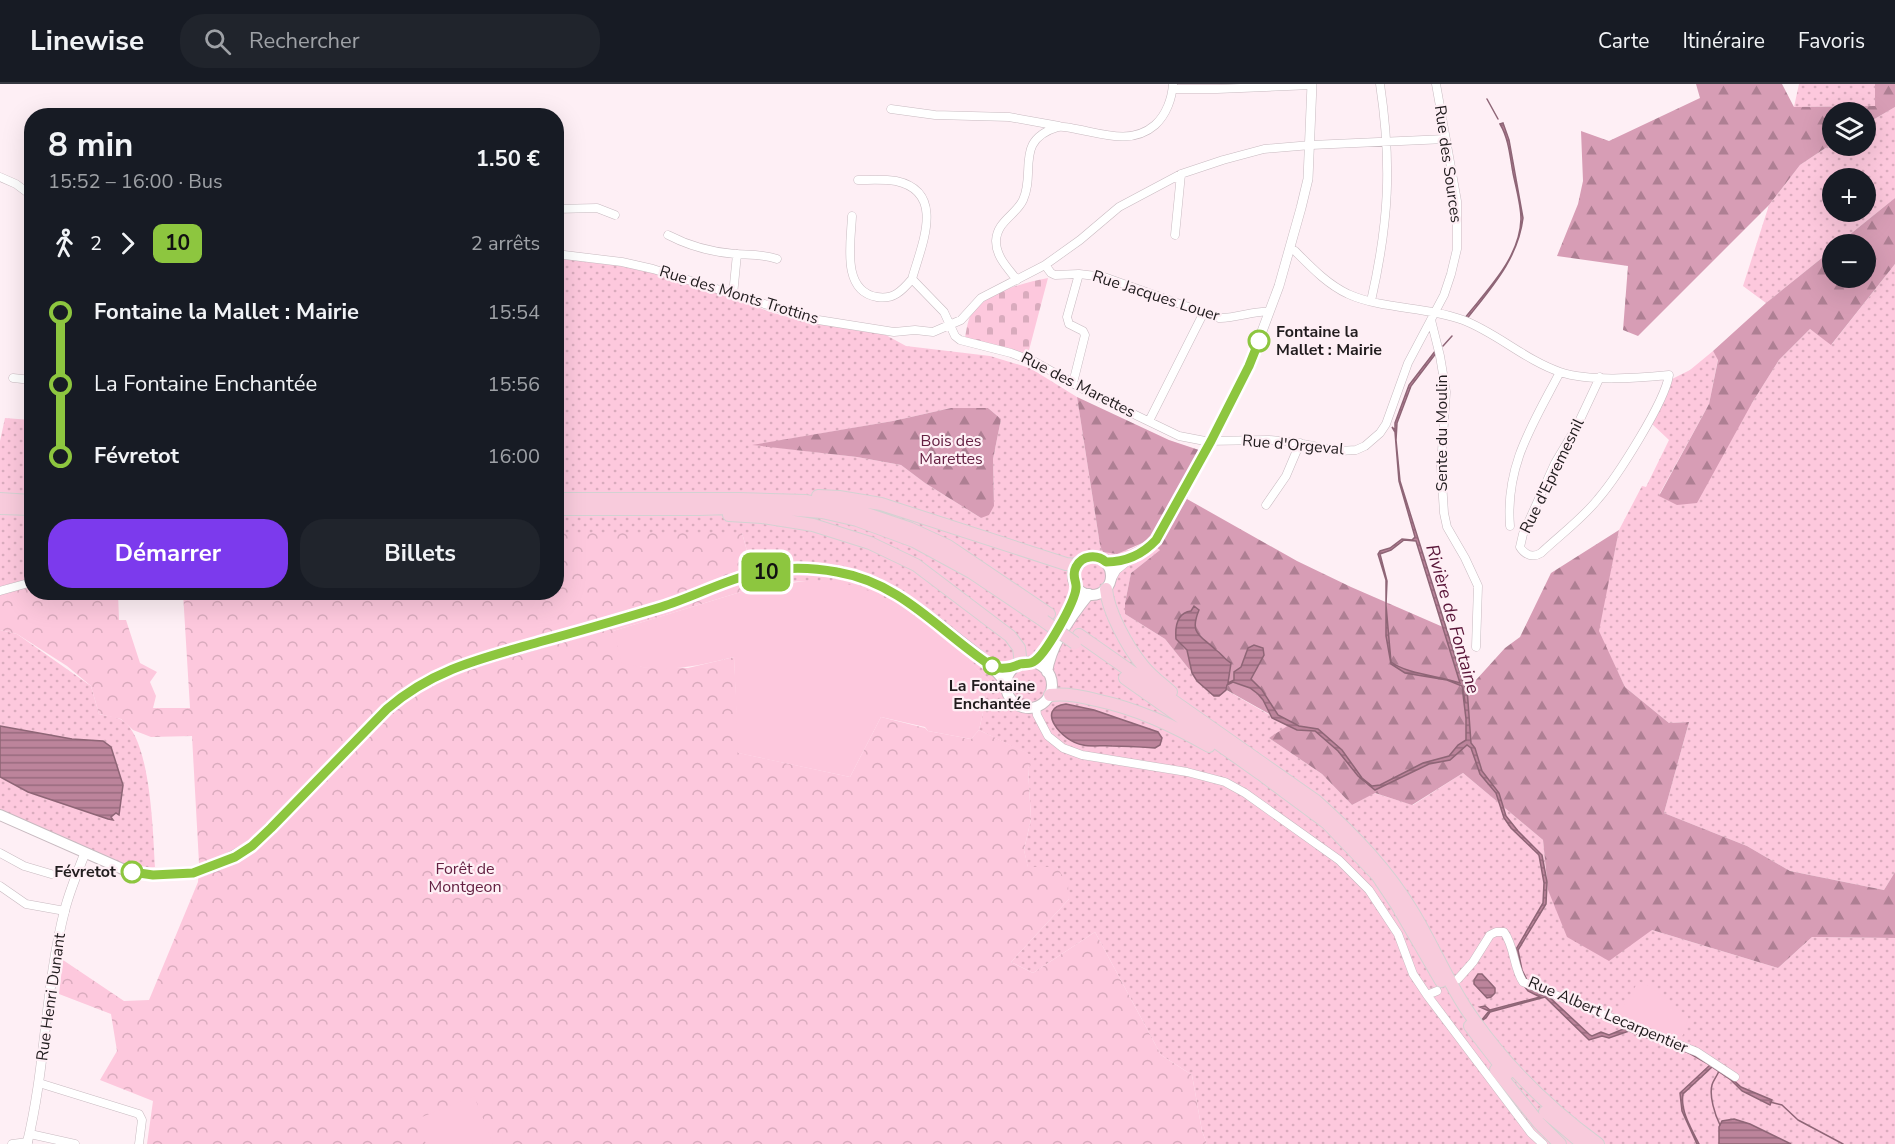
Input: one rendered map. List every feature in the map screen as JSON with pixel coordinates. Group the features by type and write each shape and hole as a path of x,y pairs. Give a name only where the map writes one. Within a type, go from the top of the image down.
{"highway":[{"path":"656,499 763,494 839,497 881,504 1066,564 1076,565"},
{"path":"0,499 24,500"},
{"path":"564,500 805,501 834,505 880,517 948,546 1077,639 1316,801 1351,832 1392,880 1414,914 1468,1011 1492,1042 1540,1097 1598,1144"},
{"path":"564,509 762,507 822,512 856,520 894,533 936,552 1047,618"},
{"path":"0,508 24,509"},
{"path":"587,509 762,517 813,525 870,543 915,565 1010,636 1019,648 1022,665"},
{"path":"1109,584 1107,597 1116,620 1144,668 1252,757"},
{"path":"1077,639 1327,823 1377,876 1397,904 1485,1055 1539,1123 1560,1144"},
{"path":"1050,695 1066,694 1086,697 1140,711 1261,774"},
{"path":"1452,1000 1485,1048 1507,1074 1545,1112 1583,1144"}],"main road":[{"path":"1006,683 1022,665 1043,654 1071,604 1077,587 1073,576 1076,565 1084,559 1093,557 1106,562 1111,573 1109,584 1095,594 1089,594 1077,587"},
{"path":"0,815 127,871 153,875 193,873 217,865 252,846 373,722 400,697 422,683 466,664 665,606 754,573 804,569 837,572 862,579 906,600 927,614 993,667 1006,683 1009,697 1014,703 1028,708 1036,707 1050,695 1052,683 1047,672 1052,651 1078,607 1089,594"},
{"path":"993,667 1022,665 1047,672"}],"street":[{"path":"1371,301 1383,247 1387,202 1387,141 1380,84"},
{"name":"Rue des Sources","path":"1436,84 1457,201 1458,224 1457,249 1451,274 1436,312"},
{"path":"891,109 935,115 985,115 1122,138 1137,136 1149,130 1163,115 1173,86 1217,89 1312,85 1311,145 1305,193 1290,249 1249,366 1211,441 1156,540 1116,570 1109,584"},
{"path":"1030,121 1036,129 1037,138"},
{"path":"1017,280 998,253 996,241 998,231 1024,198 1027,189 1029,153 1037,138 1059,126"},
{"name":"Rue des Monts Trottins","path":"564,256 622,262 653,269 812,319 894,332 915,330 933,332 968,315 981,298 1046,265 1119,207 1181,174 1264,149 1446,139"},
{"path":"1175,235 1181,174"},
{"path":"0,177 24,190"},
{"path":"852,216 850,265 858,287 873,297 894,296 902,291 912,279 927,225 927,210 922,197 910,186 895,181 858,180"},
{"path":"564,209 597,208 615,214"},
{"path":"668,235 710,251 763,254 777,259"},
{"path":"1290,249 1330,283 1348,294 1371,301 1436,312 1461,319 1560,372 1600,377"},
{"path":"733,295 737,254"},
{"name":"Rue Jacques Louer","path":"1046,265 1055,275 1079,274 1104,277 1219,318 1232,319 1264,310 1269,312"},
{"path":"1073,383 1085,335 1083,331 1069,324 1067,317 1079,274"},
{"name":"Rue des Marettes","path":"912,279 944,312 949,325 960,340 1024,357 1179,436 1211,441"},
{"name":"Rue d'Orgeval","path":"1211,441 1269,440 1347,451 1365,446 1373,440 1386,423 1408,363 1436,312"},
{"path":"1149,421 1203,314"},
{"name":"Sente du Moulin","path":"1431,320 1446,392 1441,466 1442,498 1447,527 1478,586 1476,647"},
{"path":"1510,526 1508,505 1510,485 1517,460 1560,372"},
{"name":"Rue d'Epremesnil","path":"1669,375 1652,414 1598,500 1541,553 1532,556 1520,547 1522,534 1600,377 1669,375"},
{"path":"13,378 24,379"},
{"path":"1266,505 1286,476 1300,444"},
{"path":"1106,562 1129,559"},
{"path":"0,591 24,584"},
{"path":"1036,707 1040,722 1048,736 1063,748 1082,755 1187,772 1225,782 1245,793 1339,860 1369,890 1398,934 1413,974 1427,995 1505,1100 1542,1144"},
{"name":"Rue Henri Dunant","path":"28,1140 65,911 85,853"},
{"path":"3,856 24,866 51,874"},
{"path":"0,886 26,904 65,911"},
{"name":"Rue Albert Lecarpentier","path":"1458,979 1473,962 1490,935 1504,932 1520,976 1526,983 1697,1052 1735,1077"},
{"path":"1427,995 1437,991"},
{"path":"39,1083 139,1114 142,1120 139,1144"},
{"path":"12,1144 28,1140 75,1144"}],"green space":[{"path":"1696,84 1782,84 1794,107 1822,107 1822,150 1800,165 1769,205 1638,336 1623,330 1628,266 1557,256 1578,204 1583,181 1581,131 1609,141 1700,98"},
{"path":"1799,84 1875,84 1875,102 1822,102 1822,107 1794,107"},
{"path":"1875,84 1895,84 1895,107 1876,118"},
{"path":"1895,107 1895,198 1876,213 1876,168 1822,168 1822,222 1865,222 1850,234 1822,234 1822,258 1766,303 1743,286 1769,205 1800,165 1822,150 1822,156 1876,156 1876,118"},
{"path":"1895,198 1895,264 1831,345 1810,329 1779,360 1752,403 1697,503 1677,505 1659,496 1709,404 1718,360 1713,351 1766,303 1822,258 1822,288 1876,288 1876,234 1850,234 1865,222 1876,222 1876,213"},
{"path":"564,258 652,271 771,312 884,334 906,346 990,356 1030,368 1077,397 1100,545 1129,550 1147,541 1160,550 1131,573 1125,614 1165,639 1189,669 1289,726 1269,738 1322,774 1352,805 1374,793 1413,805 1463,773 1543,840 1548,890 1652,930 1778,968 1812,937 1895,938 1895,1144 1207,1144 1202,1131 1192,1075 1161,1055 1095,932 1033,973 1011,962 1069,899 1057,867 1028,868 1024,850 1031,819 1028,768 1034,757 979,730 990,681 938,634 912,615 858,588 828,582 795,582 757,587 742,533 564,533","holes":["951,408 988,408 1001,419 993,459 994,506 981,518 901,465 857,457 755,445 893,421"]},
{"path":"1895,264 1895,872 1884,890 1790,871 1747,846 1664,813 1689,722 1669,723 1625,687 1598,631 1619,530 1642,486 1646,487 1669,440 1652,424 1672,379 1690,370 1713,351 1718,359 1709,404 1659,495 1752,403 1779,360 1810,329 1832,344"},
{"path":"1048,278 1028,354 965,338 969,319 983,302 1015,286"},
{"path":"1077,397 1169,440 1202,451 1187,499 1297,561 1443,627 1466,691 1505,648 1520,637 1551,573 1619,530 1599,631 1625,687 1669,723 1689,722 1664,813 1747,846 1790,871 1884,890 1895,872 1895,938 1812,937 1778,968 1652,930 1609,961 1567,937 1548,890 1543,840 1463,773 1412,805 1375,793 1352,805 1322,774 1269,738 1289,725 1189,669 1165,639 1125,614 1131,573 1160,550 1147,541 1117,554 1103,552 1100,545"},
{"name":"Bois des Marettes","path":"951,408 988,408 1001,419 993,459 994,506 989,515 981,518 901,465 857,457 752,445 893,421"},
{"path":"5,418 24,419 24,585 0,590 0,441"},
{"name":"Forêt de Montgeon","path":"564,533 742,533 757,587 613,631 641,667 688,668 734,657 739,753 850,777 881,717 925,728 928,731 971,739 979,730 1035,757 1028,768 1031,819 1024,850 1028,867 1057,867 1068,885 1069,899 1011,962 1033,973 1095,932 1161,1055 1192,1075 1202,1131 1207,1144 147,1144 153,1101 100,1080 117,1051 111,1014 59,994 63,960 124,1001 149,1000 198,882 192,736 151,737 133,730 121,719 99,714 91,686 67,666 17,634 0,630 0,590 24,585 24,600 118,600 119,620 126,620 140,663 157,672 150,682 156,696 153,708 190,708 183,600 564,600"},
{"path":"806,581 847,584 888,600 925,623 990,681 979,730 971,739 928,731 925,727 881,717 850,777 738,753 734,657 705,664 665,669 622,663 613,631 757,587"},
{"path":"0,630 17,634 91,686 99,714 120,719 132,730 145,766 149,788 155,867 133,869 0,811"},
{"path":"1638,981 1649,986 1688,1017 1685,1031 1679,1042 1613,1018 1628,1001"},
{"path":"474,1096 493,1144 426,1144 417,1119"}],"shaded area":[{"path":"1503,123 1509,140 1523,218 1516,247 1509,260 1515,247 1521,219 1500,124"},
{"path":"1509,260 1502,272 1494,284 1466,320 1464,319"},
{"path":"1436,350 1437,352 1411,386 1397,423 1396,440 1400,481 1465,688 1467,688 1471,743 1475,748 1482,771 1499,793 1506,816 1542,855 1547,882 1546,904 1518,950 1522,970 1528,982 1524,980 1515,951 1543,903 1544,883 1539,855 1504,818 1496,793 1480,774 1471,748 1467,745 1450,760 1429,764 1375,790 1358,776 1338,751 1315,731 1297,730 1272,718 1263,700 1250,688 1233,682 1227,685 1226,690 1219,696 1214,696 1197,681 1192,673 1187,650 1176,639 1180,618 1186,612 1191,611 1194,606 1199,610 1195,624 1198,633 1231,663 1228,683 1234,680 1234,672 1241,667 1248,648 1254,645 1263,648 1264,655 1251,679 1262,690 1278,715 1299,726 1318,729 1342,750 1362,778 1372,786 1380,785 1423,763 1449,756 1458,745 1466,740 1462,686 1447,680 1405,673 1391,664 1386,636 1386,605 1386,580 1378,554 1402,539 1412,540 1415,537 1399,481 1395,432 1392,427 1395,430 1395,423 1409,385","holes":["1404,540 1416,541 1460,683 1414,672 1391,662 1386,605 1387,581 1380,554 1391,550"]},
{"path":"1066,704 1094,710 1158,732 1162,738 1160,745 1155,748 1090,746 1075,743 1060,732 1052,718 1052,712 1057,707"},
{"path":"0,726 72,739 103,741 111,747 123,785 119,815 116,813 111,817 113,820 108,819 28,792 0,777"},
{"path":"1478,974 1482,974 1495,988 1495,993 1491,997 1487,998 1474,984"},
{"path":"1525,987 1548,996 1592,1036 1601,1032 1609,1035 1628,1027 1694,1051 1727,1074 1741,1087 1772,1100 1770,1105 1742,1091 1712,1067 1683,1094 1683,1107 1699,1144 1697,1144 1682,1111 1680,1093 1710,1065 1689,1053 1629,1031 1609,1038 1602,1036 1589,1040 1545,997 1490,1012 1481,1021 1489,1011 1480,1007 1485,1006 1490,1010 1540,997"},
{"path":"1734,1119 1750,1124 1791,1144 1719,1144 1719,1127 1722,1121"}],"waterway":[{"name":"Rivière de Fontaine","path":"1487,99 1498,119"},
{"name":"Rivière de Fontaine","path":"1443,346 1452,336"},
{"name":"Rivière de Fontaine","path":"1463,689 1465,702"},
{"name":"Rivière de Fontaine","path":"1719,1071 1711,1094 1714,1111 1720,1125"},
{"path":"1770,1102 1782,1105 1798,1120 1843,1144"}],"bus line":[{"name":"10","path":"132,872 153,875 193,873 235,857 252,846 373,722 400,697 436,675 482,659 665,606 754,573 804,569 837,572 862,579 888,590 917,607 993,667 1014,668 1021,664 1033,663 1043,654 1071,604 1077,587 1074,582 1074,570 1080,561 1088,557 1098,557 1106,562 1129,559 1144,551 1156,540 1211,441 1249,366 1259,341"}],"place":[{"name":"Fontaine la Mallet : Mairie","path":"1259,341"},
{"name":"La Fontaine Enchantée","path":"992,666"},
{"name":"Févretot","path":"132,872"}]}
